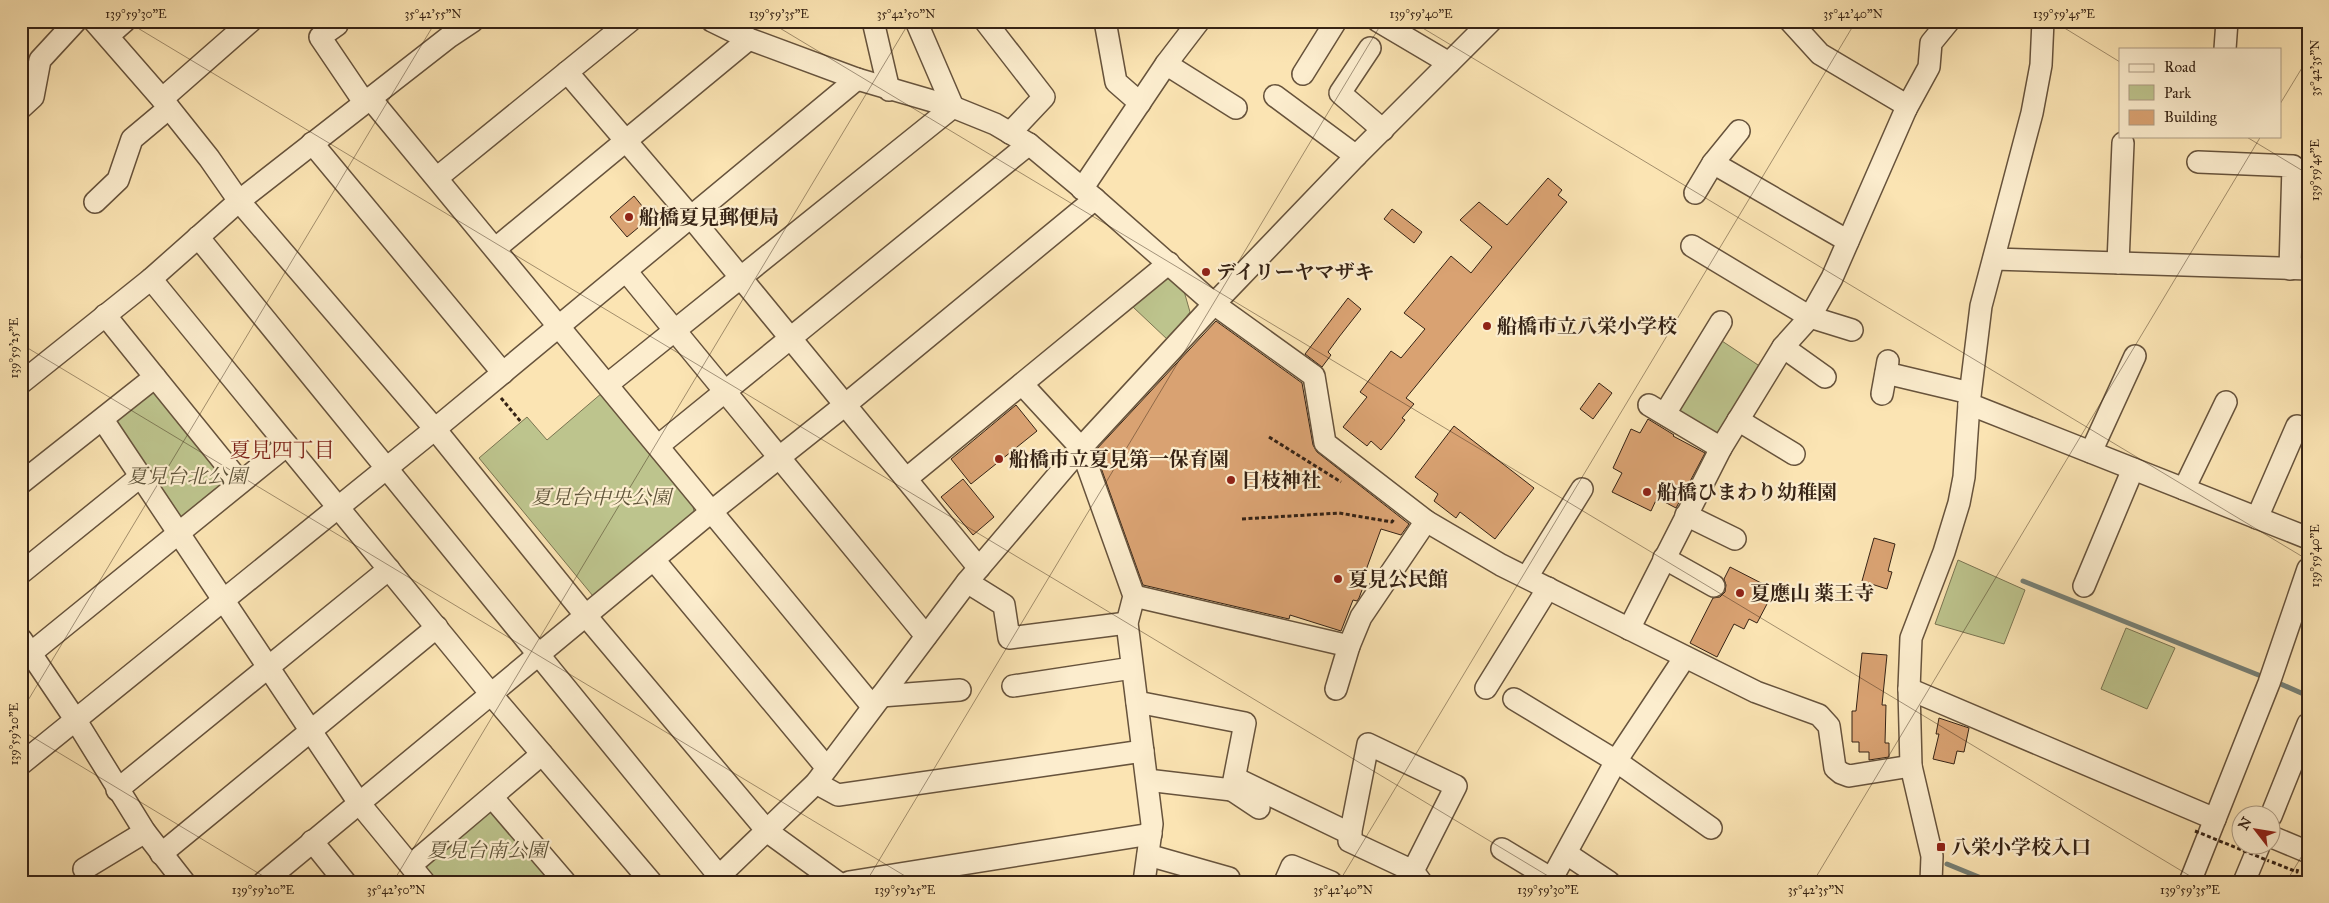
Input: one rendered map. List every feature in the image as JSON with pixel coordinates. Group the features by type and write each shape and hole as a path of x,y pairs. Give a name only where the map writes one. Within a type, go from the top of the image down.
{"street":[{"path":"21,108 33,97 40,60 76,21"},
{"path":"94,21 165,103 209,158 239,201 438,427 590,613 765,812 768,832 837,882"},
{"path":"108,36 124,21"},
{"path":"94,202 118,180 132,139 165,103 251,21"},
{"path":"21,383 151,279 239,201 367,100 444,29 473,21"},
{"path":"438,177 630,21"},
{"path":"712,21 749,39 857,80 953,108 995,124 1029,144 1169,263 1214,304 1314,376 1325,443 1426,521 1527,577 1685,657 1756,692 1819,715 1829,726 1835,768 1841,773 1850,776 1911,766"},
{"path":"873,21 889,90"},
{"path":"916,21 953,108"},
{"path":"985,21 1044,97 1010,133"},
{"path":"1105,21 1116,82 1140,103"},
{"path":"267,881 312,841 712,511 845,405 1089,194 1140,103 1166,64 1199,21"},
{"path":"1303,74 1336,21"},
{"path":"1378,21 1450,63"},
{"path":"198,237 539,655 716,879 768,832 822,775 973,575 1082,448 1214,304 1356,156 1491,21"},
{"path":"1790,21 1820,54 1901,102 1906,108"},
{"path":"1629,628 1721,448 1782,347 1810,317 1832,278 1906,108 1929,67 1931,43 1949,21"},
{"path":"1931,882 1932,856 1911,766 1911,638 1944,552 1959,503 1964,477 1970,398 1981,306 2032,113 2041,65 2043,21"},
{"path":"2225,48 2227,21"},
{"path":"337,25 320,37 367,100 438,177 712,511 876,701"},
{"path":"496,248 625,139 749,39"},
{"path":"1370,48 1340,93 1383,130"},
{"path":"1166,64 1236,108"},
{"path":"567,72 741,277 906,479 973,575 1004,605 1009,638 1127,623"},
{"path":"21,764 438,427 857,80"},
{"path":"1275,96 1356,156"},
{"path":"608,384 676,332 741,277 953,108"},
{"path":"1696,193 1714,163 1739,131"},
{"path":"312,143 496,379"},
{"path":"658,446 1029,144"},
{"path":"2118,263 2123,144"},
{"path":"1994,258 2299,269 2293,166 2198,162"},
{"path":"1714,163 1848,241"},
{"path":"1692,246 1810,317 1852,330"},
{"path":"906,479 1169,263"},
{"path":"626,271 926,636"},
{"path":"151,279 491,694 650,882"},
{"path":"106,315 240,482"},
{"path":"1668,416 1669,407 1721,322"},
{"path":"1782,347 1825,377"},
{"path":"2091,452 2135,356"},
{"path":"1882,394 1887,367 1970,398 2091,452 2308,538"},
{"path":"21,483 155,377"},
{"path":"1022,384 1082,448 1134,596 1127,623 1152,824 1144,882"},
{"path":"2184,489 2226,402"},
{"path":"1649,405 1721,448"},
{"path":"103,420 359,803 424,882"},
{"path":"1738,420 1794,454"},
{"path":"2257,518 2297,426"},
{"path":"184,882 145,832 117,790 75,719 26,646 178,532 287,445"},
{"path":"2084,586 2133,469"},
{"path":"21,573 141,476"},
{"path":"1527,577 1582,489"},
{"path":"1686,514 1734,540"},
{"path":"1336,689 1349,646 1361,617 1426,521"},
{"path":"1664,558 1714,586"},
{"path":"654,560 838,795 1143,751"},
{"path":"117,790 389,569"},
{"path":"2190,882 2269,683 2308,569"},
{"path":"1486,688 1548,588"},
{"path":"1134,596 1349,646"},
{"path":"161,854 312,732 437,627"},
{"path":"1502,849 1551,880 1567,854 1616,761 1685,657"},
{"path":"1013,686 1132,668"},
{"path":"1910,689 2215,819"},
{"path":"876,701 960,690"},
{"path":"1514,699 1616,761 1711,828"},
{"path":"1137,702 1245,724 1234,784"},
{"path":"2275,806 2308,724"},
{"path":"1368,744 1456,786 1417,876 1349,841 1368,744"},
{"path":"411,865 542,754"},
{"path":"1146,780 1234,784 1351,834"},
{"path":"1234,784 1259,808"},
{"path":"492,796 564,882"},
{"path":"84,869 145,832"},
{"path":"312,841 345,882"},
{"path":"2282,841 2308,852"},
{"path":"850,882 1149,844 1230,878"},
{"path":"1567,854 1609,882"},
{"path":"2244,882 2262,856"},
{"path":"1285,882 1292,866 1331,882"}],"path":[{"path":"496,379 521,422"},
{"path":"1242,519 1338,513 1392,522 1397,516"},
{"path":"2195,831 2232,843"}],"green space":[{"path":"1168,275 1184,291 1190,312 1168,340 1133,307"},
{"path":"1719,339 1764,369 1720,436 1676,416"},
{"name":"夏見台北公園","path":"155,385 232,481 180,522 110,421"},
{"name":"夏見台中央公園","path":"602,393 691,494 694,512 593,596 479,458 527,417 547,440"},
{"path":"1958,560 2025,590 2004,644 1935,624"},
{"path":"2126,628 2175,648 2147,709 2101,689"},
{"name":"夏見台南公園","path":"490,806 558,882 434,882 420,865"}],"building":[{"path":"1548,178 1562,190 1558,195 1567,202 1406,398 1414,404 1402,418 1405,420 1391,438 1381,450 1371,441 1367,446 1343,427 1367,397 1360,392 1391,351 1401,358 1425,329 1404,313 1451,256 1471,273 1492,247 1460,220 1479,202 1507,225"},
{"path":"634,196 651,217 627,237 610,217"},
{"path":"1392,209 1422,232 1414,243 1384,219"},
{"path":"1348,298 1361,309 1328,352 1331,355 1322,367 1305,354"},
{"name":"日枝神社","path":"1216,321 1302,383 1313,445 1317,452 1409,524 1401,535 1381,529 1362,581 1365,582 1359,598 1357,601 1353,600 1341,631 1290,615 1289,619 1143,585 1095,451"},
{"path":"1599,383 1612,393 1593,419 1580,409"},
{"path":"1016,405 1037,431 971,484 951,459"},
{"path":"1648,419 1673,436 1705,453 1676,508 1657,498 1651,511 1612,492 1622,473 1613,468 1631,429 1640,433"},
{"path":"1454,426 1534,488 1495,539 1460,512 1456,518 1434,501 1438,494 1415,477"},
{"path":"963,479 994,517 973,535 941,497"},
{"path":"1874,538 1895,544 1888,571 1892,572 1887,589 1862,581"},
{"name":"夏應山 薬王寺","path":"1730,567 1767,586 1759,600 1767,604 1757,623 1749,619 1744,629 1734,624 1717,657 1690,643 1713,598 1720,597 1725,592 1726,585 1724,579"},
{"path":"1862,653 1887,655 1882,705 1886,705 1885,743 1889,743 1889,757 1869,760 1869,752 1859,752 1859,742 1852,742 1852,711 1856,711"},
{"path":"1939,718 1969,728 1964,752 1957,751 1954,764 1933,759 1939,734 1936,734"}],"waterway":[{"path":"2023,581 2266,678"},
{"path":"2274,681 2308,696"},
{"path":"1947,864 1991,882"}],"place":[{"name":"船橋夏見郵便局","path":"629,217"},
{"name":"デイリーヤマザキ","path":"1206,272"},
{"name":"船橋市立八栄小学校","path":"1487,326"},
{"name":"船橋市立夏見第一保育園","path":"999,459"},
{"name":"日枝神社","path":"1231,480"},
{"name":"船橋ひまわり幼稚園","path":"1647,492"},
{"name":"夏見公民館","path":"1338,579"},
{"name":"夏應山 薬王寺","path":"1740,593"},
{"name":"八栄小学校入口","path":"1941,847"}],"district":[{"name":"夏見四丁目","path":"282,450"}]}
